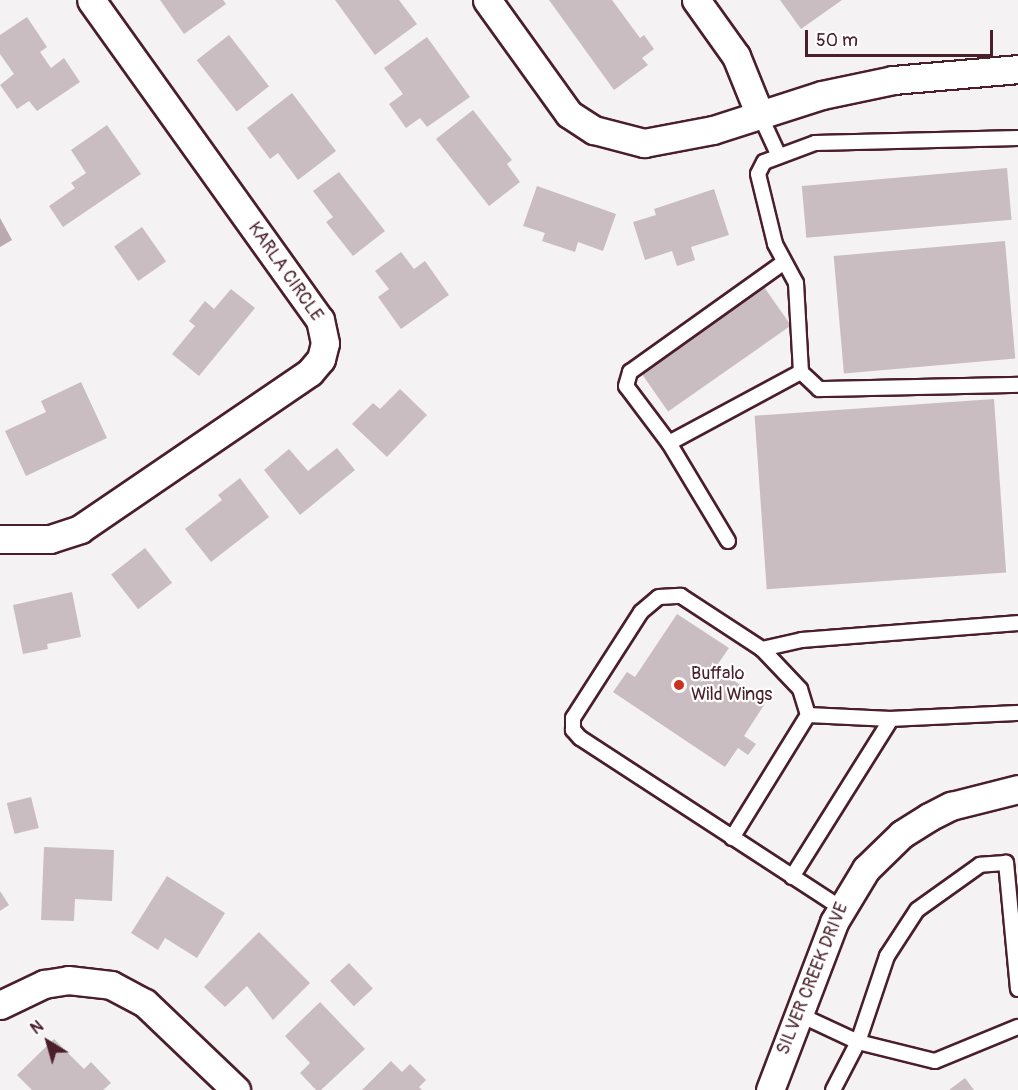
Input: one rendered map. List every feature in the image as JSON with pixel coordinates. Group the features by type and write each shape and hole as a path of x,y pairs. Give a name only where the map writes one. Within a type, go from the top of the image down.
{"street":[{"name":"KARLA CIRCLE","path":"0,539 50,539 80,529 310,372 321,359 326,343 320,320 91,0"},
{"path":"487,0 569,114 594,130 623,140 664,142 713,130 759,113 893,80 1018,69"},
{"path":"696,0 736,56 759,113"},
{"name":"SILVER CREEK DRIVE","path":"770,1090 841,908 866,869 902,834 951,806 1018,789"},
{"path":"0,1005 44,984 68,980 111,985 145,1003 236,1090"}],"lane":[{"path":"759,113 779,156"},
{"path":"1018,138 815,143 764,162 758,174 775,244 796,283 801,372 819,389 1018,385"},
{"path":"728,541 669,443 626,386 630,372 784,262"},
{"path":"669,443 801,372"},
{"path":"732,838 808,715 800,689 762,649 681,596 659,597 641,612 573,718 573,730 580,738 732,838 841,908"},
{"path":"762,649 802,640 1018,623"},
{"path":"808,715 891,719 1018,713"},
{"path":"792,877 891,719"},
{"path":"833,1090 858,1042 887,956 917,910 980,865 1006,863 1018,989"},
{"path":"798,1014 858,1042 935,1061 1018,1027"}],"shaded area":[{"path":"0,218 12,240 0,247"}],"building":[{"path":"160,0 223,0 226,4 184,34"},
{"path":"335,0 399,0 417,24 375,55"},
{"path":"549,0 612,0 640,38 644,35 654,49 642,58 648,65 614,90"},
{"path":"780,0 842,0 801,29"},
{"path":"27,17 47,47 40,52 51,68 64,58 80,82 37,111 29,101 17,109 0,85 14,74 0,54 0,35"},
{"path":"229,35 269,86 237,111 197,60"},
{"path":"427,37 470,97 427,127 420,118 406,128 389,104 403,94 384,68"},
{"path":"292,93 336,151 298,180 278,153 270,159 247,128"},
{"path":"473,110 512,160 507,164 520,182 489,206 436,139"},
{"path":"107,125 141,174 63,227 49,206 75,188 71,183 86,173 71,150"},
{"path":"1007,168 1012,220 806,238 802,186"},
{"path":"339,172 385,231 353,256 326,222 333,217 313,191"},
{"path":"537,186 616,214 603,251 578,242 575,252 542,241 545,233 523,226"},
{"path":"714,189 729,235 691,247 695,260 677,266 672,251 645,260 633,222 656,215 654,209"},
{"path":"142,227 166,261 138,281 114,247"},
{"path":"1005,241 1015,359 844,374 834,256"},
{"path":"401,252 414,269 425,261 449,295 401,329 378,297 389,289 375,271"},
{"path":"764,287 791,326 668,412 641,373"},
{"path":"231,289 255,308 199,376 172,354 195,326 189,321 205,301 214,309"},
{"path":"81,382 107,438 26,476 5,431 46,412 41,401"},
{"path":"400,389 427,415 387,457 352,424 373,403 380,409"},
{"path":"994,399 1006,573 767,589 755,416"},
{"path":"337,448 355,470 300,515 264,470 289,449 308,471"},
{"path":"240,478 269,517 211,562 185,529 222,500 218,495"},
{"path":"145,548 172,583 138,609 111,574"},
{"path":"72,592 81,637 47,644 48,649 23,654 13,605"},
{"name":"Buffalo Wild Wings","path":"677,614 729,648 715,668 766,702 744,736 756,744 748,755 738,748 725,767 613,692 627,672 635,677"},
{"path":"31,797 39,828 14,834 7,803"},
{"path":"44,847 114,850 112,901 75,899 74,921 41,920"},
{"path":"167,876 225,913 197,958 165,938 158,950 131,933"},
{"path":"0,891 9,905 0,911"},
{"path":"259,932 310,983 273,1020 247,986 225,1007 204,987"},
{"path":"349,963 373,989 354,1006 330,981"},
{"path":"320,1002 365,1049 321,1090 316,1090 300,1073 310,1063 285,1036"},
{"path":"54,1039 84,1069 91,1062 111,1083 103,1090 32,1090 17,1075"},
{"path":"391,1061 402,1072 410,1064 426,1080 419,1087 422,1090 362,1090"},
{"path":"965,1078 974,1090 949,1090"}],"place":[{"name":"Buffalo Wild Wings","path":"679,685"}]}
